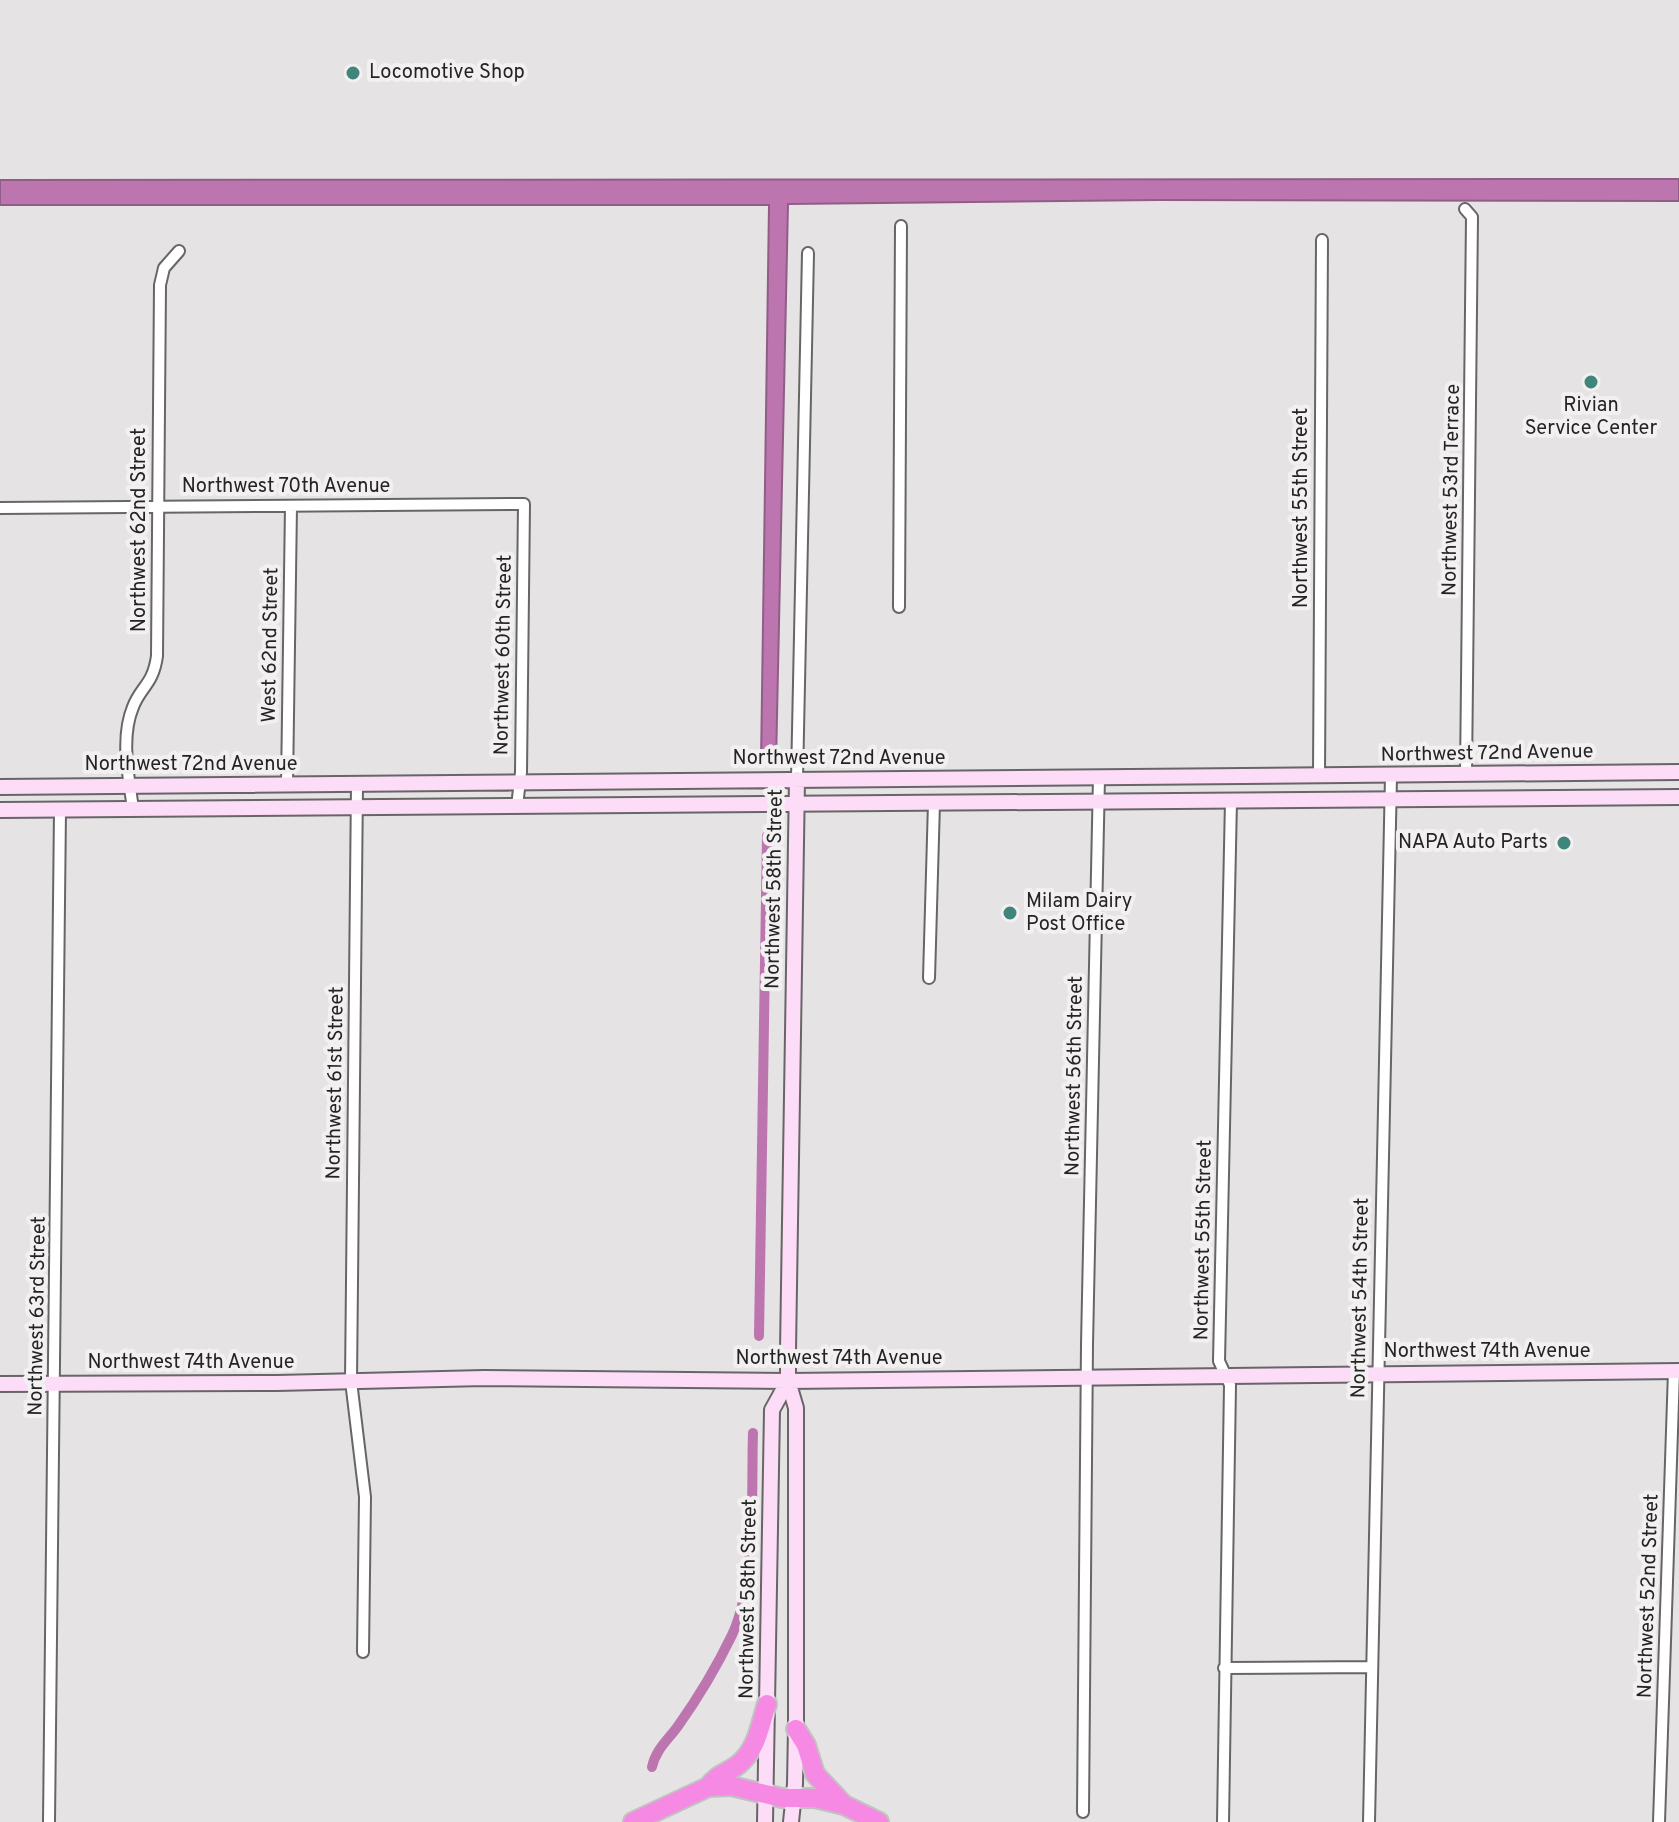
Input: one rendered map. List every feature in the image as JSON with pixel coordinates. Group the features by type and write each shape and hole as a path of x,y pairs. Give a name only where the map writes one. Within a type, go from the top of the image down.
{"highway":[{"path":"708,1787 716,1776 735,1767 747,1756 757,1739 767,1704"},
{"path":"796,1729 806,1745 815,1774 844,1805"},
{"path":"633,1822 708,1787 741,1787 766,1795 815,1798 844,1805 879,1822"}],"main road":[{"name":"Northwest 72nd Avenue","path":"0,787 1679,772"},
{"name":"Northwest 58th Street","path":"791,1822 796,1729 796,1408 788,1381 797,779"},
{"path":"0,810 1679,797"},
{"name":"Northwest 74th Avenue","path":"0,1384 484,1378 788,1381 1677,1371"},
{"name":"Northwest 58th Street","path":"765,1822 772,1410 788,1381"}],"street":[{"name":"Northwest 53rd Terrace","path":"1465,209 1472,217 1466,774"},
{"path":"899,607 901,226"},
{"name":"Northwest 55th Street","path":"1319,776 1322,240"},
{"name":"Northwest 62nd Street","path":"133,809 127,769 131,714 136,701 150,683 157,656 160,285 164,268 179,251"},
{"name":"Northwest 58th Street","path":"797,779 808,253"},
{"name":"Northwest 70th Avenue","path":"0,508 524,504"},
{"name":"Northwest 60th Street","path":"517,806 524,504"},
{"name":"West 62nd Street","path":"287,785 291,506"},
{"name":"Northwest 54th Street","path":"1369,1822 1391,776"},
{"name":"Northwest 56th Street","path":"1083,1812 1099,777"},
{"name":"Northwest 61st Street","path":"357,784 351,1381 365,1497 363,1652"},
{"name":"Northwest 55th Street","path":"1223,1822 1230,1385 1219,1361 1231,801"},
{"path":"929,978 934,803"},
{"name":"Northwest 63rd Street","path":"49,1822 60,810"},
{"name":"Northwest 52nd Street","path":"1659,1822 1677,1371"},
{"path":"1224,1668 1372,1667"}],"shaded area":[{"path":"1679,179 1679,201 1158,200 788,204 776,763 761,764 769,205 0,205 0,180"}],"waterway":[{"path":"759,1336 767,836"},
{"path":"652,1767 659,1750 714,1670 740,1613 746,1589 751,1536 753,1433"}],"place":[{"name":"Locomotive Shop","path":"353,73"},
{"name":"Rivian Service Center","path":"1591,382"},
{"name":"NAPA Auto Parts","path":"1564,843"},
{"name":"Milam Dairy Post Office","path":"1010,913"}]}
